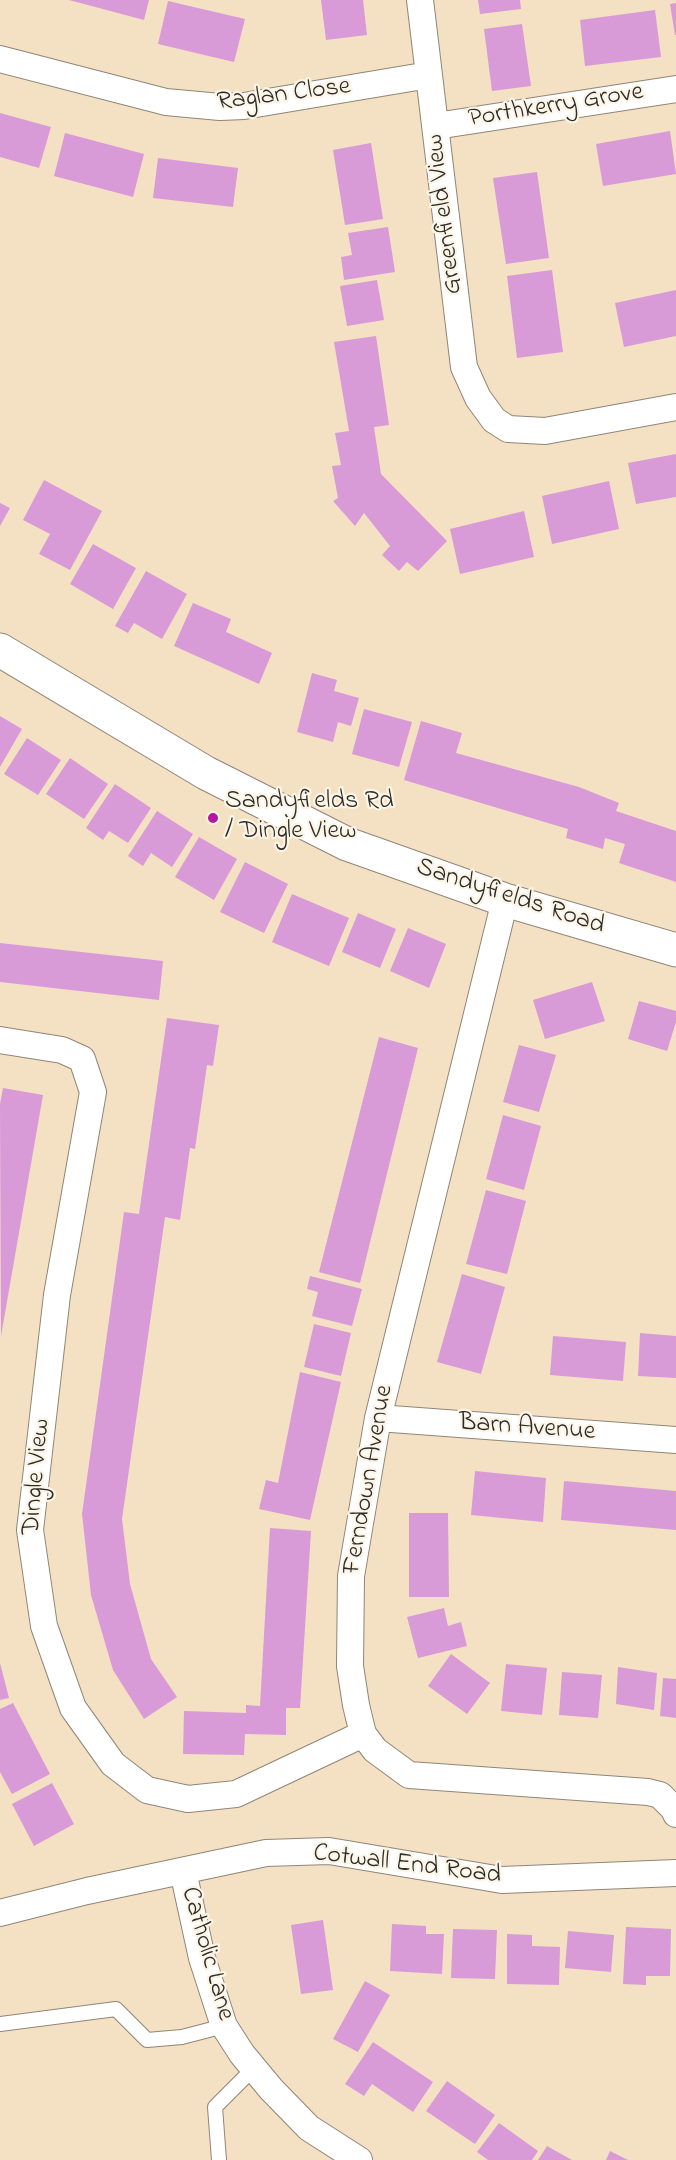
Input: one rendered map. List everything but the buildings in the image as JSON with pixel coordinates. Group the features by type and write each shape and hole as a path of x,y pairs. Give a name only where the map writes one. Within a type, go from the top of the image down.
{"street":[{"name":"Greenfield View","path":"420,0 464,367 478,398 494,420 508,429 545,431 676,406"},
{"name":"Raglan Close","path":"0,59 166,102 220,107 244,106 429,75"},
{"name":"Porthkerry Grove","path":"436,126 676,89"},
{"name":"Sandyfields Road","path":"0,650 206,773 347,844 505,900 676,950"},
{"name":"Ferndown Avenue","path":"363,1734 350,1666 351,1576 378,1418 505,900"},
{"name":"Dingle View","path":"0,1040 62,1050 81,1059 93,1092 57,1295 30,1530 44,1626 73,1708 113,1764 147,1790 188,1799 236,1794 363,1734"},
{"name":"Barn Avenue","path":"378,1418 676,1440"},
{"path":"363,1734 375,1750 409,1775 648,1792 660,1796 674,1809 676,1814"},
{"name":"Cotwall End Road","path":"0,1914 87,1891 266,1853 329,1851 502,1880 676,1873"},
{"name":"Catholic Lane","path":"183,1871 202,1958 224,2026 271,2089 309,2128 359,2160"}],"lane":[{"path":"0,2024 40,2017 116,2009 147,2040 182,2037 224,2026"},
{"path":"219,2160 215,2107 254,2068"}],"place":[{"name":"Sandyfields Rd / Dingle View","path":"213,818"}]}
